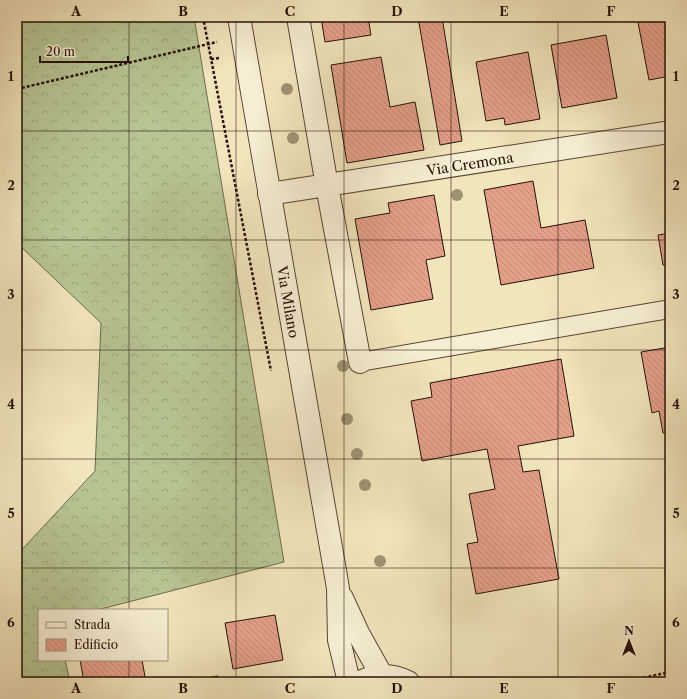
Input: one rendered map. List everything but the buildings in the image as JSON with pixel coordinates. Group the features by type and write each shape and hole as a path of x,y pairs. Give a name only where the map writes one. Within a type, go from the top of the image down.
{"street":[{"name":"Via Milano","path":"239,17 338,588"},
{"path":"298,17 327,186 360,362"},
{"name":"Via Cremona","path":"269,194 670,132"},
{"path":"338,588 358,633 382,676"},
{"path":"338,588 339,640 349,682"},
{"path":"360,682 382,676 390,676 408,682"}],"lane":[{"path":"360,362 670,309"}],"path":[{"path":"203,17 272,372"},
{"path":"17,89 208,44"},
{"path":"624,682 670,672"}],"green space":[{"path":"17,17 194,17 284,562 101,609 38,609 38,661 65,661 70,682 17,682 17,555 95,471 101,323 17,243"}]}
